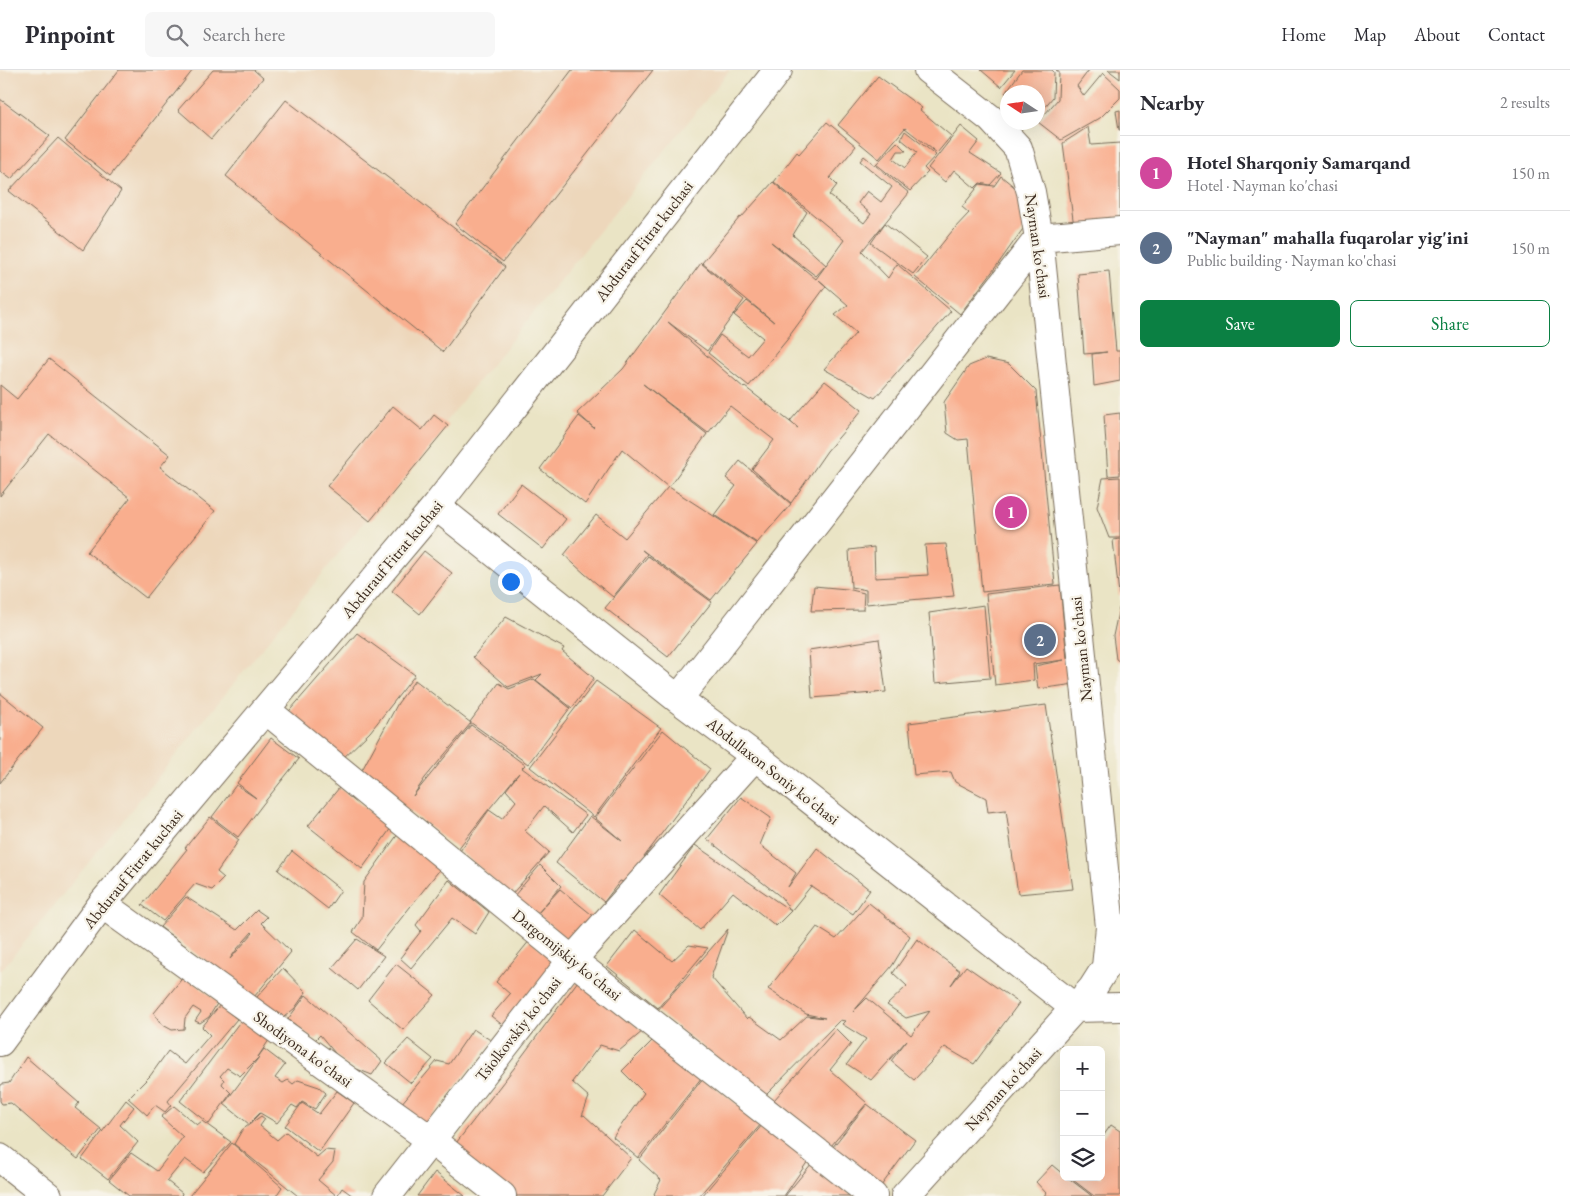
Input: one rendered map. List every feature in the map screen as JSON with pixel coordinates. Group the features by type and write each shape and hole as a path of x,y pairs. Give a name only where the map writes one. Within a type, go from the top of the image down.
{"street":[{"name":"Abdurauf Fitrat kuchasi","path":"0,1042 102,904 436,506 778,70"},
{"name":"Nayman ko'chasi","path":"906,1196 1092,989 1106,967 1110,927 1039,238 1031,192 1018,148 991,119 928,70"},
{"path":"678,699 1039,238 1120,232"},
{"name":"Abdullaxon Soniy ko'chasi","path":"436,506 678,699 755,756 1075,1008"},
{"name":"Dargomijskiy ko'chasi","path":"266,710 572,960 873,1196"},
{"name":"Tsiolkovskiy ko'chasi","path":"387,1196 572,960 755,756"},
{"name":"Shodiyona ko'chasi","path":"102,904 431,1140 502,1196"},
{"path":"1075,1008 1120,1007"},
{"path":"0,1158 48,1196"}],"shaded area":[{"path":"0,70 730,70 0,972"}],"building":[{"path":"119,70 193,70 110,176 65,140"},
{"path":"213,70 254,70 263,78 211,139 178,110"},
{"path":"572,70 653,70 503,262 455,224"},
{"path":"981,70 1015,70 1000,86"},
{"path":"1022,70 1052,70 1054,72 1053,97 1045,107 1045,85 1011,85"},
{"path":"1056,70 1089,70 1077,86 1084,96 1103,73 1120,89 1120,98 1100,118 1061,140 1045,127 1045,114 1058,99 1059,72"},
{"path":"1108,70 1120,70 1120,79 1111,72"},
{"path":"878,76 922,108 920,110 951,136 937,153 905,128 879,159 838,125"},
{"path":"0,99 50,136 11,179 0,171"},
{"path":"286,100 505,267 443,352 226,176"},
{"path":"1120,110 1120,130 1119,130 1116,111"},
{"path":"827,122 856,146 830,178 837,185 829,195 864,223 871,214 858,203 867,191 881,202 892,187 860,161 864,156 909,193 862,251 888,278 897,264 951,311 875,398 824,369 856,333 835,315 848,305 826,286 791,335 749,386 708,353 720,335 748,356 763,338 734,315 747,301 774,322 702,263 740,217 773,182 807,212 793,235 826,265 816,276 771,242 816,279 844,240 774,182 797,152 799,154"},
{"path":"961,126 979,141 970,153 1001,173 990,185 980,183 975,188 954,170 945,182 928,168"},
{"path":"1088,127 1091,145 1120,143 1120,224 1074,227 1063,143"},
{"path":"905,131 936,155 924,168 928,172 910,191 876,164 897,142 906,151 898,151 893,159 905,168 917,152 901,139"},
{"path":"58,138 121,191 83,250 9,191"},
{"path":"1001,176 1029,199 1030,219 960,314 915,277 969,213 962,207 980,184 994,186"},
{"path":"885,223 927,257 913,274 871,243"},
{"path":"701,263 744,300 707,351 668,322 744,388 798,428 790,421 825,381 862,410 827,451 791,503 752,469 774,440 730,406 708,433 643,384 707,434 669,487 757,544 711,600 642,550 647,554 613,597 564,555 596,515 625,538 668,487 622,449 585,504 540,469 579,416 594,428 577,413 623,369"},
{"path":"1109,271 1116,351 1120,351 1120,381 1094,386 1092,354 1107,352 1084,354 1078,274"},
{"path":"49,359 170,455 160,467 215,511 146,598 87,552 130,498 49,434 0,496 0,385 17,399"},
{"path":"986,359 1009,364 1036,391 1055,584 982,592 968,439 958,440 947,433 944,402 969,366"},
{"path":"393,406 422,430 434,415 448,426 370,521 327,486"},
{"path":"1120,413 1120,475 1108,476 1104,415"},
{"path":"740,461 791,504 757,543 714,515 736,486 726,478"},
{"path":"1120,477 1120,538 1109,538 1097,507 1103,478"},
{"path":"521,484 566,519 543,549 498,514"},
{"path":"1120,539 1120,595 1119,595 1113,540"},
{"path":"946,544 954,596 866,604 866,590 851,587 849,550 874,547 875,578 928,575 925,545"},
{"path":"424,551 452,573 420,614 392,591"},
{"path":"648,556 712,602 668,657 605,608"},
{"path":"1060,585 1067,659 1073,661 1075,684 1038,689 1035,666 1064,660 1033,664 1034,680 995,685 986,594"},
{"path":"814,586 847,589 864,593 863,610 811,611"},
{"path":"984,605 990,678 935,683 929,613"},
{"path":"1119,608 1120,662 1116,659 1113,636"},
{"path":"506,617 564,648 562,651 594,678 572,708 536,680 542,674 508,687 473,657"},
{"path":"357,633 415,675 370,732 339,762 284,717"},
{"path":"879,639 886,692 812,698 809,650"},
{"path":"534,679 570,708 528,764 470,722 499,683 509,689"},
{"path":"415,680 471,723 425,778 413,796 471,725 525,765 522,768 586,815 573,832 544,806 525,831 549,852 511,895 460,851 489,810 502,819 516,801 506,790 519,773 485,814 458,849 404,807 362,770 398,703"},
{"path":"596,681 661,728 594,817 530,767"},
{"path":"0,693 43,728 0,783"},
{"path":"1046,705 1073,889 1018,894 1006,810 988,812 986,798 955,782 951,772 914,775 909,723"},
{"path":"663,730 710,769 644,857 628,883 620,881 604,902 556,863 590,816 622,841 595,818"},
{"path":"271,738 299,759 238,837 212,817 236,785 256,798 237,783"},
{"path":"339,788 391,828 362,869 308,826"},
{"path":"741,797 771,818 760,845 796,873 788,887 817,848 870,890 853,914 811,886 791,911 781,897 707,839"},
{"path":"210,817 239,840 217,872 224,878 212,890 195,884 163,921 142,905"},
{"path":"398,834 441,868 376,950 353,932 362,918 364,882"},
{"path":"695,845 791,911 776,926 733,892 700,930 659,895"},
{"path":"292,851 341,890 328,909 278,870"},
{"path":"540,865 561,886 537,914 514,896"},
{"path":"449,880 489,912 475,934 452,918 411,968 400,958 421,931 416,925"},
{"path":"560,889 596,918 573,945 537,914"},
{"path":"186,897 237,930 257,910 267,917 261,923 291,952 254,997 160,927","holes":["252,932 253,933 230,959"]},
{"path":"869,903 910,936 892,966 853,1012 867,998 911,1035 930,1011 906,1018 887,1005 907,986 893,973 917,939 960,971 951,985 966,966 1019,1003 974,1064 945,1047 914,1080 891,1061 907,1040 871,1080 847,1064 866,1039 842,1024 845,1021 840,1020 765,1096 657,1011 728,929 711,977 747,1019 749,1017 781,1040 807,1016 825,1018 806,1014 768,989 817,927 836,939"},
{"path":"635,930 672,961 689,945 708,948 658,1008 607,966"},
{"path":"357,939 384,956 358,990 332,968"},
{"path":"530,940 557,962 505,1027 491,1016 510,994 496,982"},
{"path":"396,964 435,995 403,1030 368,1000"},
{"path":"283,968 306,992 295,1008 284,1017 256,998"},
{"path":"185,975 218,1002 209,1017 200,1023 195,1021 201,1012 193,1007 185,1018 184,1029 172,1030 161,1024 154,1013"},
{"path":"578,981 643,1031 619,1051 600,1045 572,1082 589,1097 582,1116 584,1115 631,1158 602,1196 511,1196 453,1147"},
{"path":"306,995 382,1061 372,1075 344,1064 320,1035 315,1040 288,1019"},
{"path":"220,1005 237,1019 168,1101 171,1105 165,1112 155,1105 147,1115 128,1098 150,1076 168,1051 185,1064 210,1035 202,1027"},
{"path":"242,1019 269,1040 258,1057 264,1049 285,1065 275,1078 283,1083 288,1080 293,1084 298,1080 319,1087 326,1093 315,1109 302,1102 297,1108 292,1105 277,1123 260,1113 249,1124 224,1104 259,1057 240,1076 227,1068 220,1076 224,1080 222,1084 231,1093 209,1124 180,1101"},
{"path":"473,1029 492,1041 425,1125 401,1104 437,1061 449,1064"},
{"path":"836,1029 851,1044 830,1070 867,1103 831,1146 774,1100"},
{"path":"408,1039 433,1059 411,1083 386,1063"},
{"path":"654,1039 702,1077 638,1158 613,1137 644,1093 622,1071"},
{"path":"26,1057 79,1103 75,1108 101,1129 78,1159 11,1103 2,1104 0,1101 0,1087 2,1084 9,1083"},
{"path":"703,1078 762,1123 699,1196 656,1196 654,1194 661,1180 639,1160"},
{"path":"337,1091 354,1103 319,1152 285,1126 302,1103 319,1114"},
{"path":"126,1100 134,1107 120,1125 138,1142 108,1179 82,1159"},
{"path":"867,1104 915,1140 881,1186 832,1148"},
{"path":"174,1106 197,1125 202,1121 231,1142 203,1172 185,1159 167,1181 182,1193 181,1196 129,1196 109,1180 131,1153 157,1171 183,1137 161,1117"},
{"path":"261,1116 265,1119 260,1126 277,1140 286,1132 317,1157 325,1150 335,1151 333,1162 318,1180 337,1196 298,1196 234,1144 242,1130"},
{"path":"763,1124 808,1161 784,1196 702,1196"},
{"path":"1111,1125 1120,1131 1120,1196 1094,1196 1074,1181 1105,1181 1105,1133"},
{"path":"232,1143 282,1187 276,1196 189,1196"},
{"path":"812,1163 852,1196 785,1196"},
{"path":"1052,1165 1060,1172 1060,1181 1072,1181 1092,1196 1044,1196 1046,1193 1036,1182"},
{"path":"435,1172 465,1196 417,1196"},
{"path":"342,1188 353,1196 337,1196"}],"place":[{"name":"Hotel Sharqoniy Samarqand","path":"1011,512"},
{"name":"\"Nayman\" mahalla fuqarolar yig'ini","path":"1040,640"}]}
